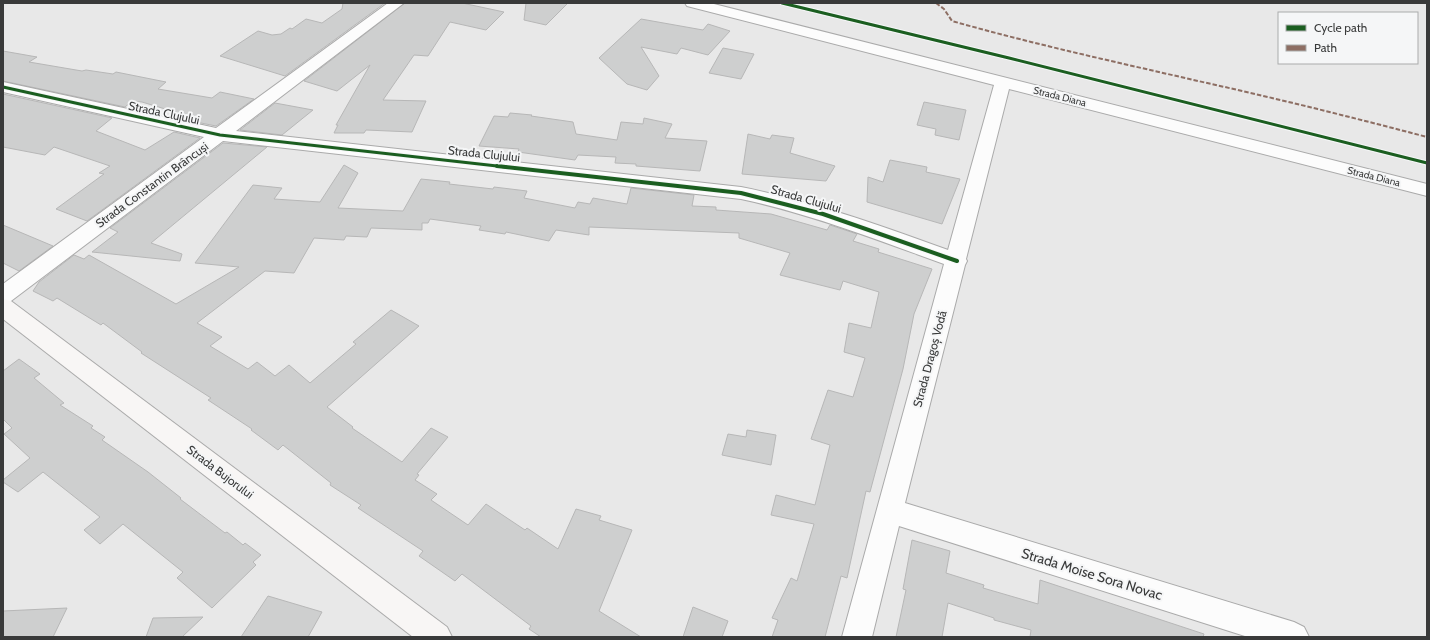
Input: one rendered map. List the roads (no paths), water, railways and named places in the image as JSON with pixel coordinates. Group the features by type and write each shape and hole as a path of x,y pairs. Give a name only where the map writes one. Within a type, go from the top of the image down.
{"street":[{"name":"Strada Constantin Brâncuși","path":"3,295 397,3"},
{"name":"Strada Diana","path":"692,3 1427,190"},
{"name":"Strada Dragoș Vodă","path":"857,637 957,261 1003,81"},
{"name":"Strada Clujului","path":"3,87 220,135 741,193 780,200 843,219 957,261"},
{"name":"Strada Bujorului","path":"3,307 437,637"},
{"name":"Strada Moise Sora Novac","path":"890,511 1294,637"}]}
